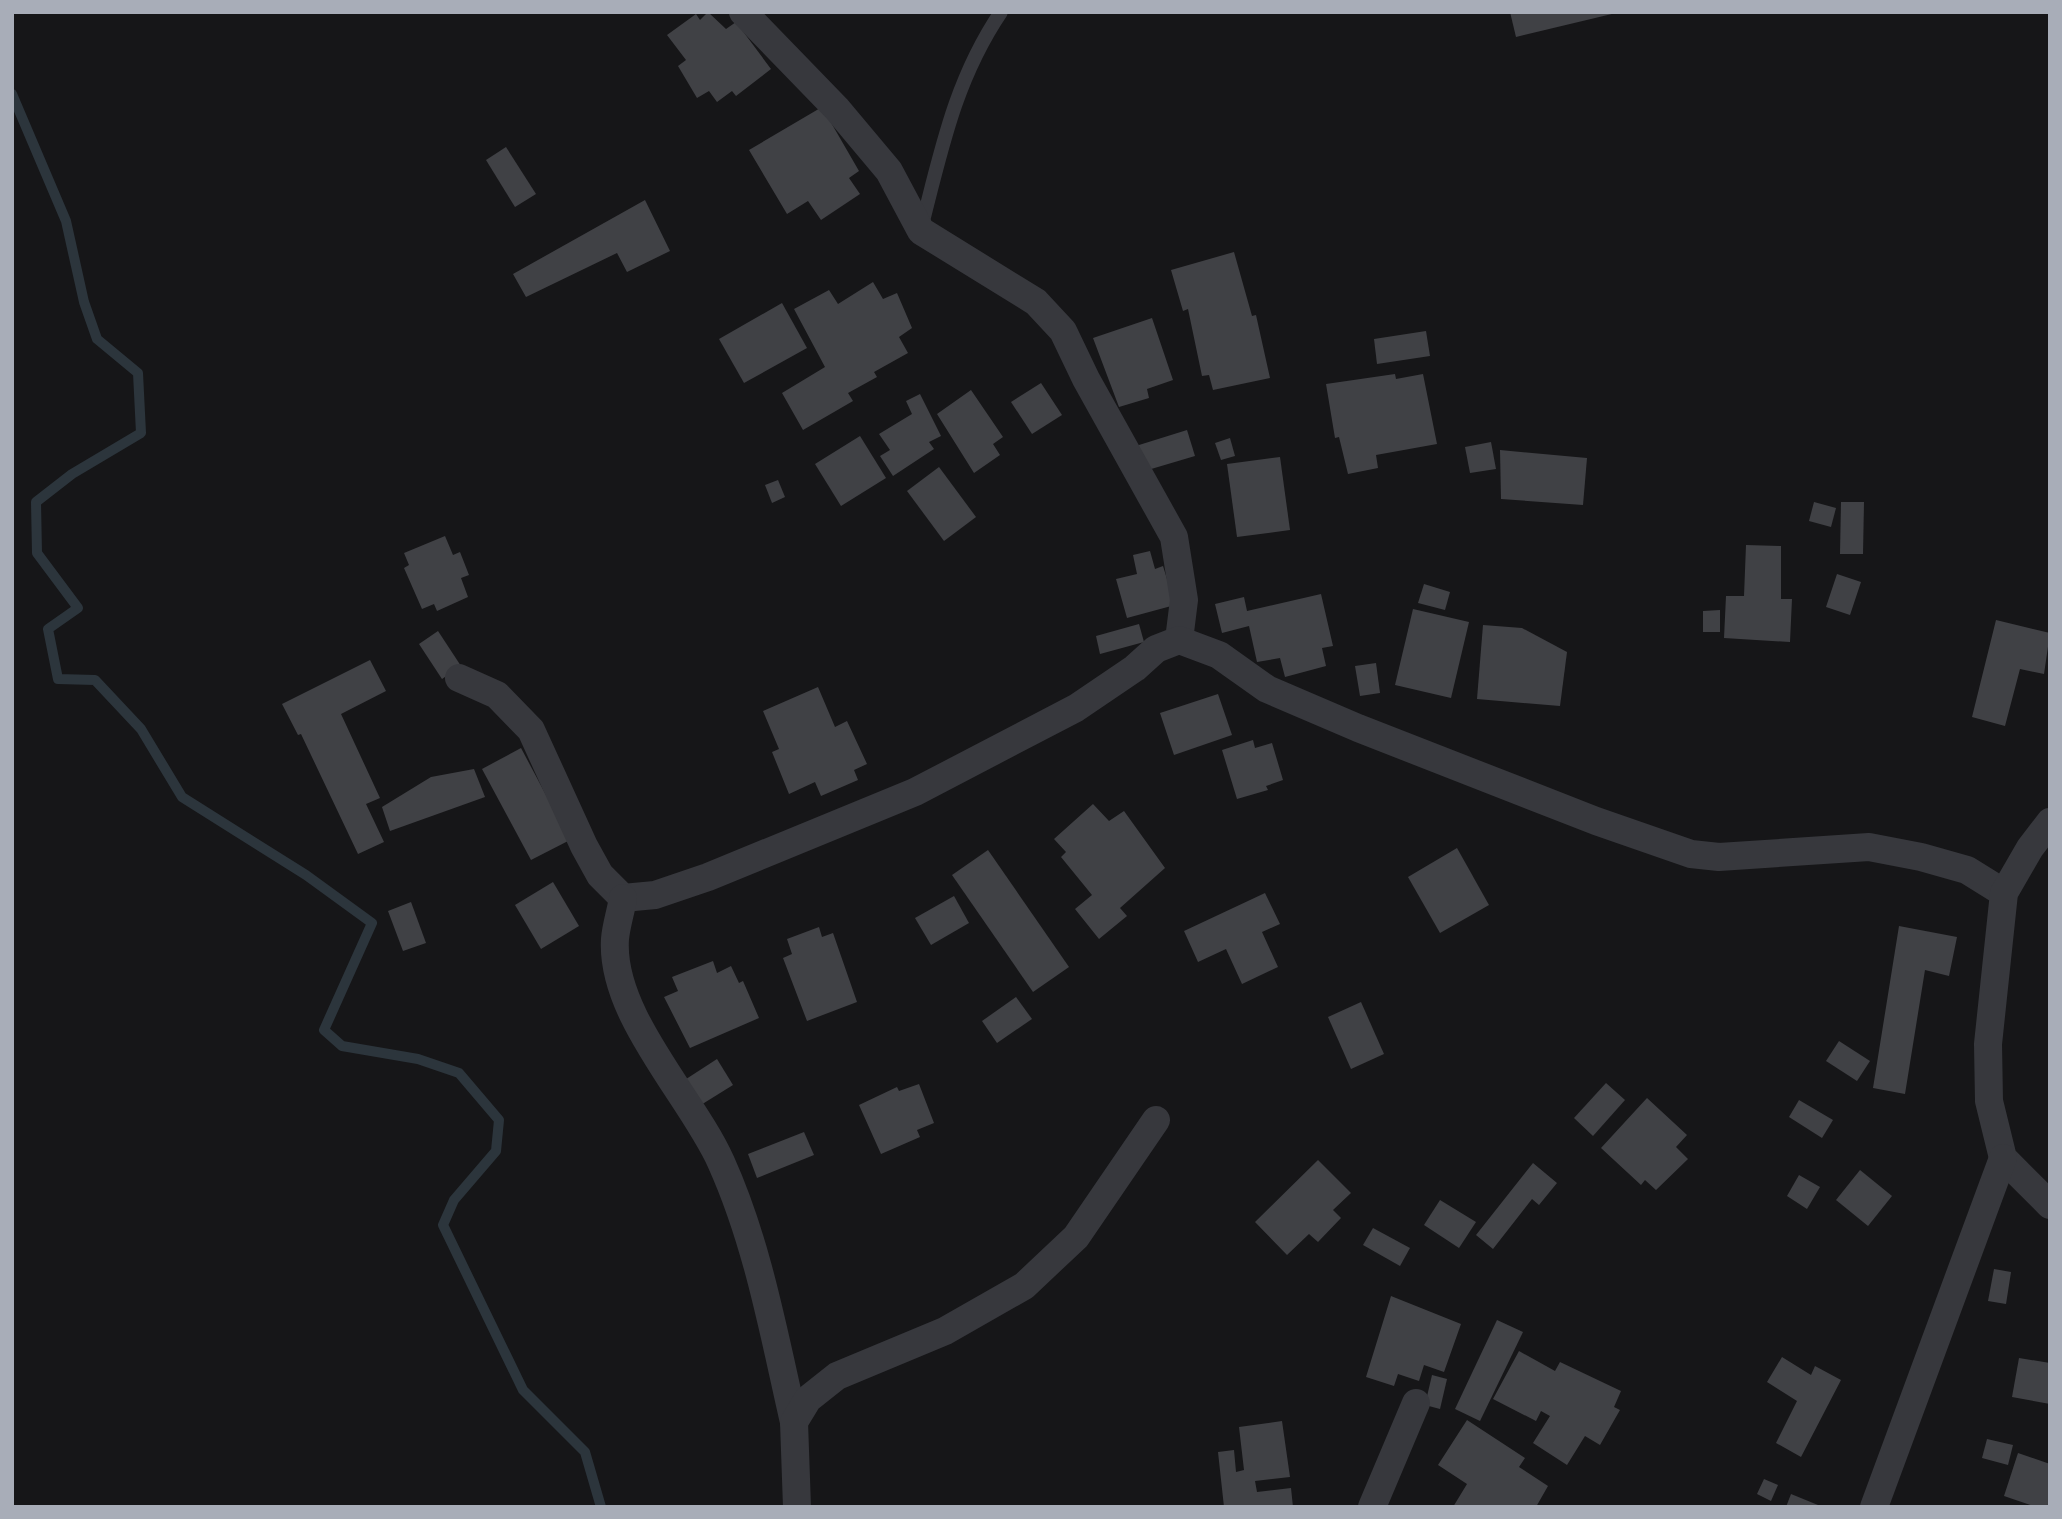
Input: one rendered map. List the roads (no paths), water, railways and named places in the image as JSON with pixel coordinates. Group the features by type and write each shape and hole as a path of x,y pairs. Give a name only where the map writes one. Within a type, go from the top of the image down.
{"street":[{"path":"743,12 837,109 889,171 921,230 1036,302 1063,331 1086,379 1174,537 1184,600 1179,640"},
{"path":"623,898 655,895 708,877 915,792 1076,708 1156,649 1179,640 1219,655 1267,689 1358,728 1596,821 1691,853 1718,857 1869,847 1921,857 1967,870 2004,893"},
{"path":"459,678 496,695 531,730 584,846 600,875 623,898"},
{"path":"2050,822 2030,848 2004,893 1988,1044 1989,1101 2003,1157 2050,1205"},
{"path":"623,898 615,940 620,980 652,1052 720,1160 758,1269 794,1422 797,1507"},
{"path":"794,1422 808,1399 836,1377 945,1331 1024,1286 1076,1237 1156,1120"},
{"path":"1874,1507 2003,1157"},
{"path":"1372,1507 1416,1403"}],"lane":[{"path":"921,230 952,106 981,42 1001,12"}],"waterway":[{"path":"12,94 66,221 84,302 97,339 138,373 141,433 72,474 36,502 37,553 78,608 48,629 58,679 95,680 141,729 182,797 306,875 372,923 324,1030 342,1046 418,1059 459,1073 499,1120 496,1151 454,1200 443,1225 523,1390 585,1452 601,1507"}]}
